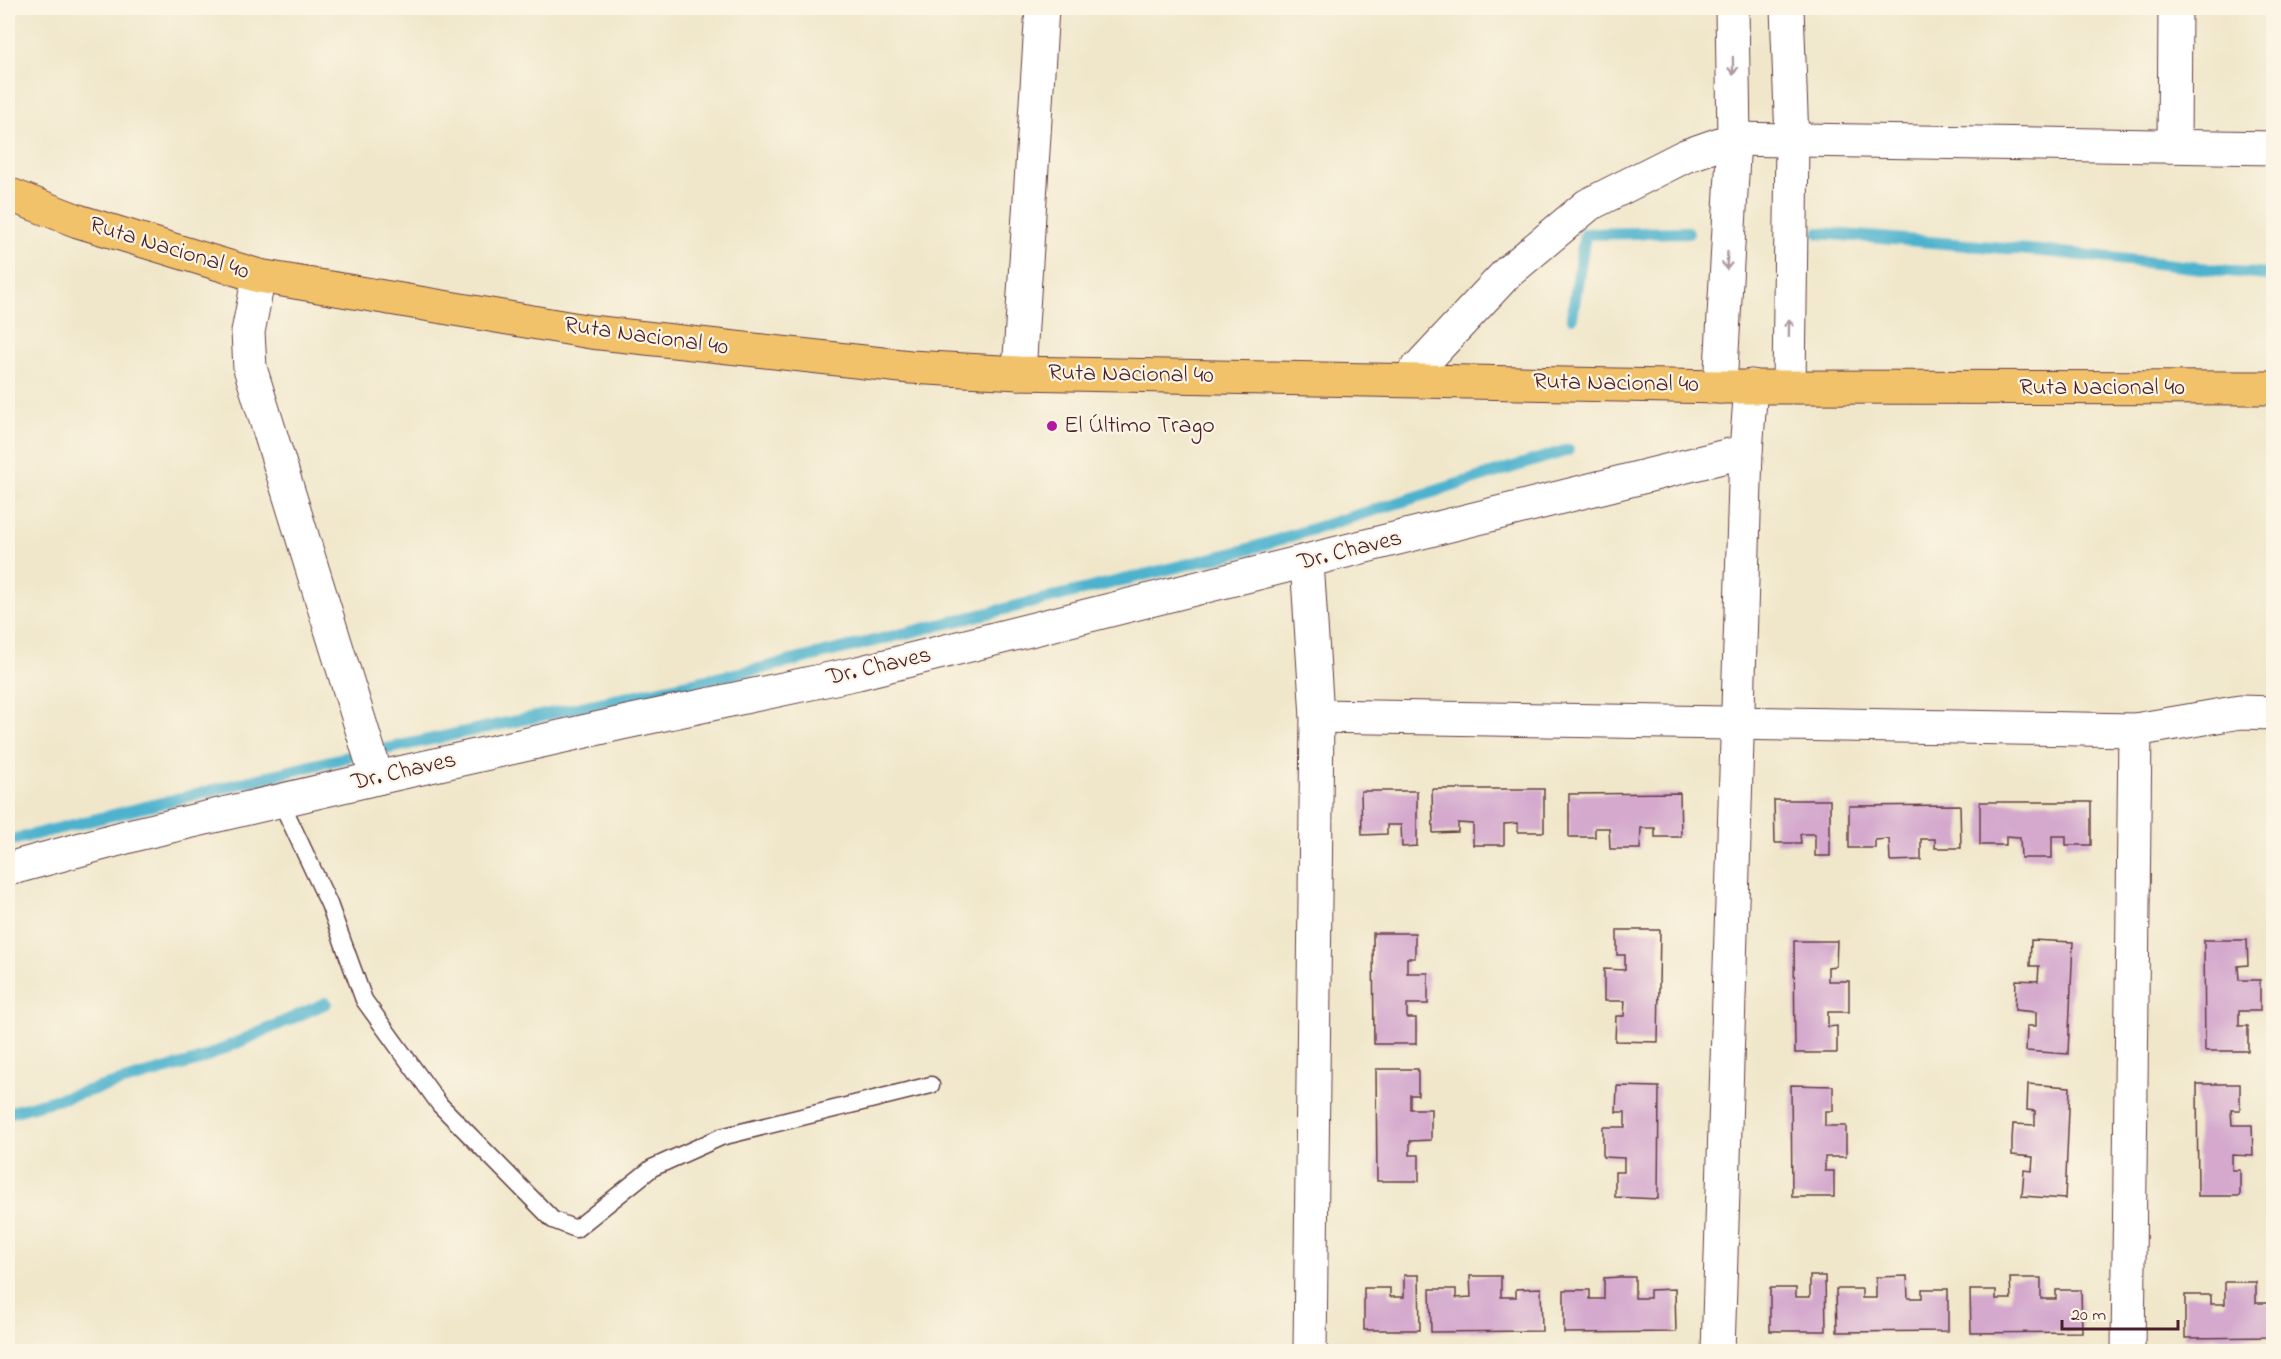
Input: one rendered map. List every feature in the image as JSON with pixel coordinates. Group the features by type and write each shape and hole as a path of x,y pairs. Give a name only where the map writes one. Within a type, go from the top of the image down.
{"main road":[{"name":"Ruta Nacional 40","path":"8,194 78,221 259,276 591,332 899,366 1019,373 1736,387 2274,388"}],"street":[{"path":"1019,373 1042,8"},
{"path":"1718,1352 1746,451 1736,387 1732,8"},
{"path":"1787,8 1791,140 1789,387"},
{"path":"2175,8 2175,146"},
{"path":"1407,380 1507,273 1588,205 1685,156 1734,140 2274,148"},
{"path":"259,276 248,332 250,368 377,778"},
{"name":"Dr. Chaves","path":"8,869 137,834 377,778 858,673 1746,451"},
{"path":"1307,562 1317,716 1310,1352"},
{"path":"1317,716 2135,730 2240,712 2274,713"},
{"path":"2128,1352 2135,730"}],"lane":[{"path":"281,802 329,904 364,999 440,1105 554,1220 576,1229 652,1168 721,1137 931,1084"}],"building":[{"path":"1432,789 1544,789 1544,832 1518,832 1518,823 1504,824 1504,845 1473,845 1473,824 1458,823 1458,832 1433,833"},
{"path":"1361,791 1417,791 1417,846 1402,847 1401,825 1387,825 1387,834 1362,835"},
{"path":"1680,793 1681,837 1655,837 1655,828 1641,828 1640,849 1610,849 1609,828 1595,828 1595,837 1569,837 1569,794"},
{"path":"1774,800 1830,800 1830,856 1815,856 1815,834 1800,834 1801,843 1775,843"},
{"path":"1980,802 2091,802 2091,845 2066,845 2066,836 2052,836 2052,858 2021,858 2020,837 2006,836 2006,845 1980,845"},
{"path":"1960,805 1961,848 1935,848 1935,839 1921,839 1921,860 1890,861 1889,839 1875,840 1875,848 1849,848 1849,806"},
{"path":"1617,930 1660,930 1658,1042 1615,1041 1616,1016 1624,1016 1625,1001 1604,1001 1604,969 1625,970 1625,955 1617,955"},
{"path":"1373,933 1415,933 1415,958 1407,958 1407,973 1428,973 1428,1004 1407,1004 1407,1018 1416,1018 1416,1044 1374,1044"},
{"path":"2031,940 2073,942 2068,1054 2026,1051 2027,1026 2036,1026 2036,1012 2015,1010 2016,980 2038,981 2039,966 2030,966"},
{"path":"2204,940 2247,940 2248,965 2238,966 2239,980 2260,980 2260,1011 2239,1011 2239,1026 2248,1026 2248,1051 2205,1051"},
{"path":"1794,941 1837,941 1836,966 1828,967 1828,981 1849,981 1849,1012 1828,1012 1828,1027 1837,1026 1837,1053 1795,1053"},
{"path":"1376,1069 1418,1069 1418,1095 1410,1095 1410,1109 1431,1109 1431,1140 1410,1141 1410,1155 1419,1155 1419,1181 1377,1181"},
{"path":"2028,1084 2070,1087 2065,1199 2022,1196 2024,1170 2032,1171 2033,1157 2012,1155 2012,1140 2013,1124 2035,1125 2035,1111 2027,1110"},
{"path":"2197,1084 2240,1084 2240,1110 2231,1110 2232,1125 2252,1125 2253,1156 2232,1155 2232,1170 2240,1170 2240,1196 2198,1196"},
{"path":"1791,1085 1833,1086 1833,1111 1825,1111 1825,1126 1846,1126 1846,1157 1825,1157 1825,1171 1834,1171 1834,1197 1792,1197"},
{"path":"1617,1086 1659,1087 1658,1199 1615,1197 1615,1172 1624,1172 1624,1158 1603,1157 1603,1127 1625,1127 1625,1112 1616,1112"},
{"path":"1404,1275 1419,1275 1420,1330 1364,1330 1364,1288 1390,1288 1390,1297 1404,1297"},
{"path":"1470,1276 1501,1276 1501,1297 1516,1297 1516,1289 1541,1288 1542,1331 1431,1332 1430,1289 1456,1289 1456,1298 1471,1297"},
{"path":"1810,1276 1825,1276 1826,1331 1770,1331 1770,1288 1796,1288 1796,1297 1810,1297"},
{"path":"1907,1276 1908,1298 1922,1298 1922,1289 1948,1289 1948,1331 1837,1332 1836,1289 1862,1289 1862,1298 1876,1298 1876,1277"},
{"path":"1635,1277 1635,1298 1650,1298 1650,1290 1675,1289 1676,1332 1564,1333 1564,1290 1590,1290 1590,1299 1604,1299 1604,1278"},
{"path":"2010,1278 2041,1278 2041,1299 2056,1299 2056,1290 2081,1290 2082,1332 1971,1333 1970,1290 1996,1290 1996,1299 2011,1299"},
{"path":"2225,1282 2256,1282 2256,1303 2271,1303 2271,1294 2274,1294 2274,1337 2185,1338 2185,1295 2211,1295 2211,1304 2225,1304"}],"waterway":[{"path":"1572,317 1585,234 1688,232"},
{"path":"1819,233 2054,252 2274,276"},
{"path":"386,749 763,668 1242,551 1568,450"},
{"path":"8,841 347,757"},
{"path":"8,1113 196,1061 326,1003"}],"place":[{"name":"El Último Trago","path":"1052,426"}]}
